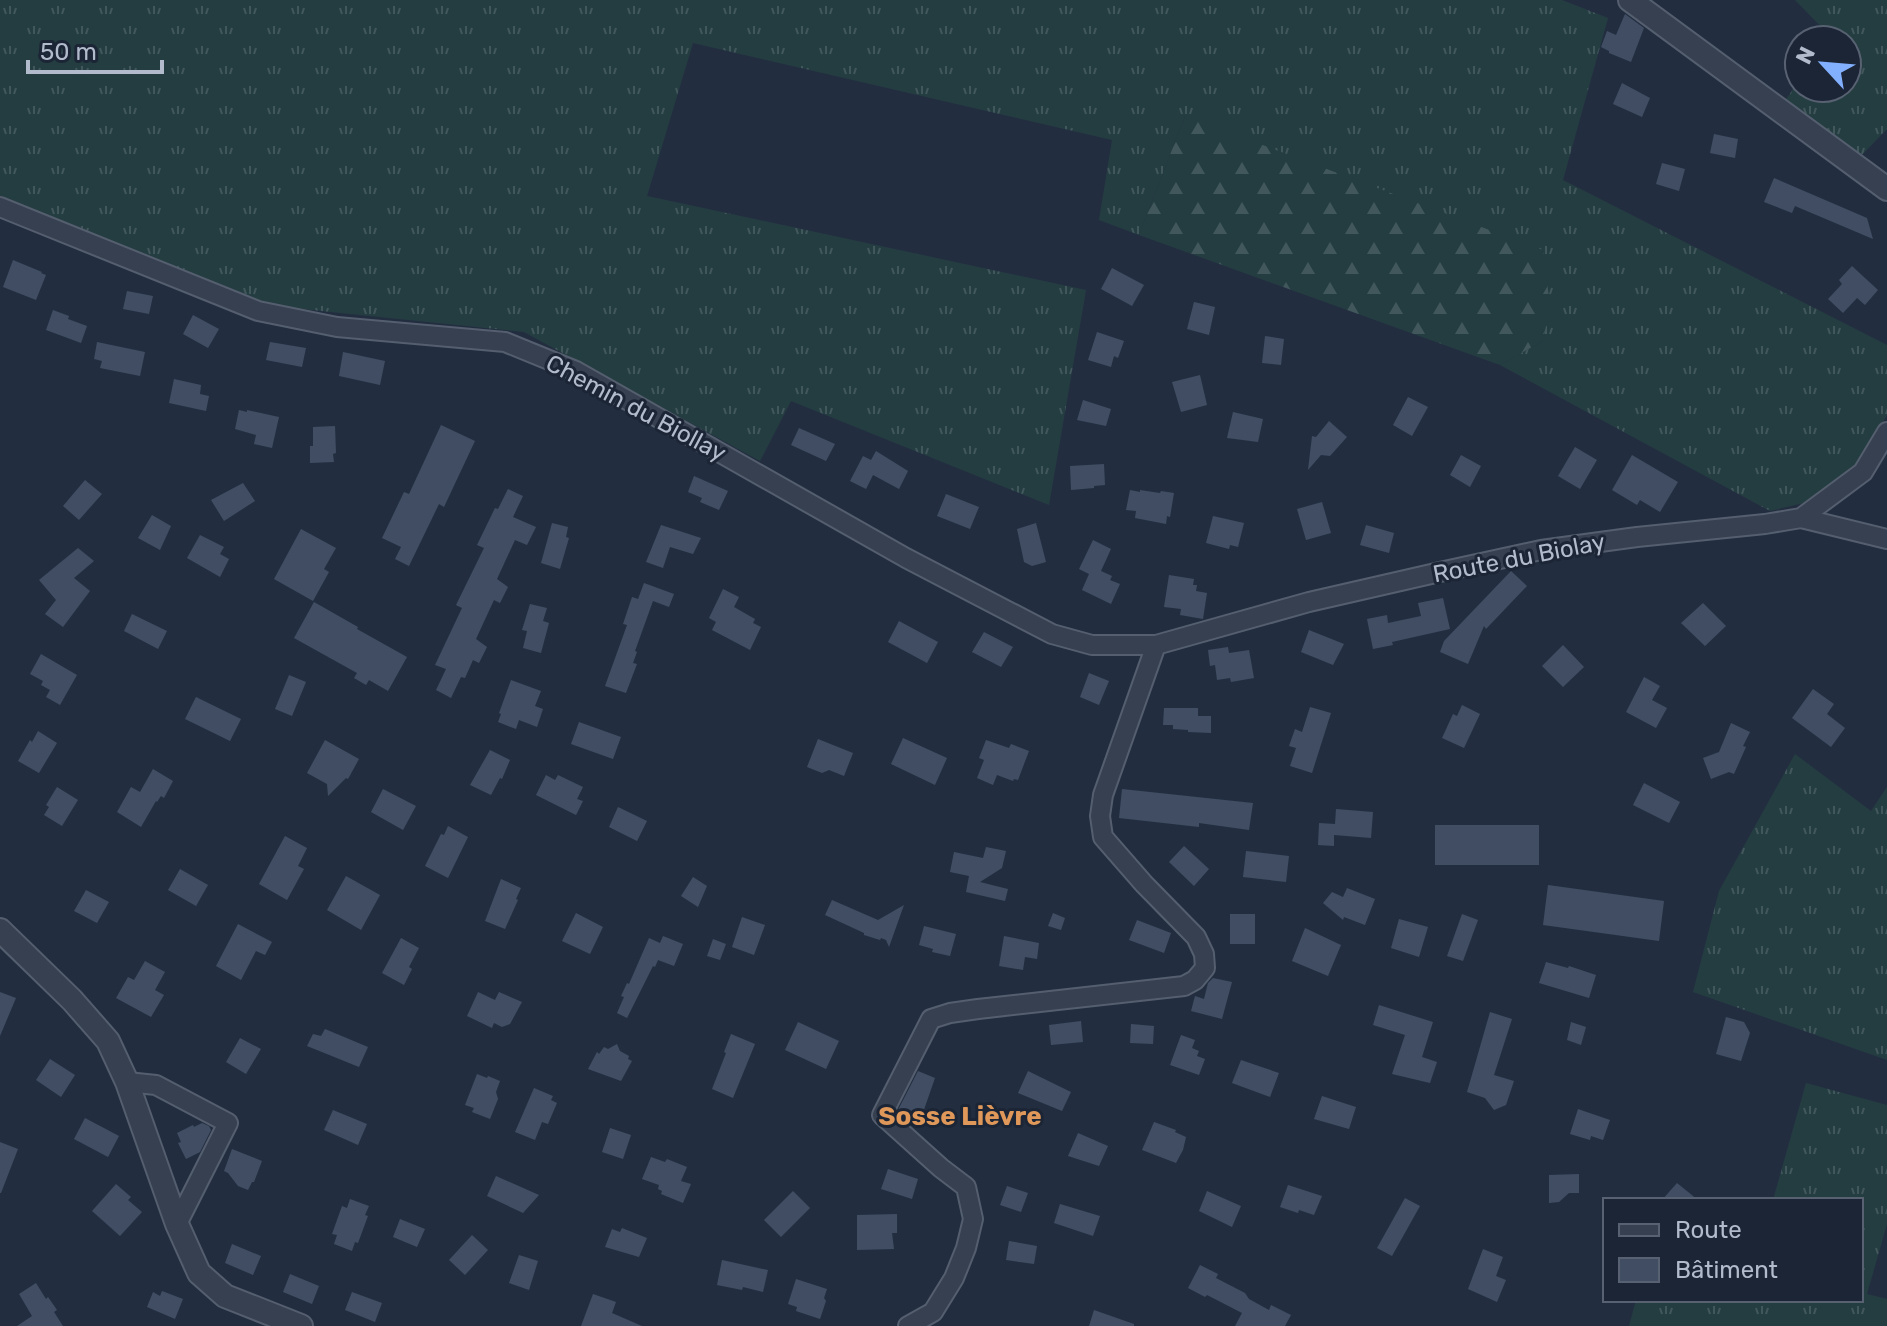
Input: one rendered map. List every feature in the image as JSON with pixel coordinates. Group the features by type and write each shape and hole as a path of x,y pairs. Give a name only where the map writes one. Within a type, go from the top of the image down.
{"street":[{"path":"1630,0 1886,186"},
{"name":"Chemin du Biollay","path":"0,207 258,311 337,327 505,342 576,371 906,558 1052,634 1092,645 1156,645"},
{"path":"1801,518 1863,472 1887,432"},
{"name":"Route du Biolay","path":"1156,645 1309,602 1541,550 1801,518 1887,539"},
{"path":"908,1326 933,1312 954,1278 973,1219 966,1187 882,1115 931,1019 978,1009 1184,986 1195,980 1205,968 1204,954 1196,937 1103,837 1100,816 1103,795 1156,645"},
{"path":"0,930 72,1000 108,1041 127,1082 177,1224 199,1273 225,1296 301,1326"},
{"path":"127,1082 156,1085 228,1123 177,1224"}],"green space":[{"path":"0,0 1562,0 1608,18 1563,180 1887,345 1887,415 1859,463 1804,503 1770,511 1500,365 1543,341 1185,116 1139,235 1099,220 1112,140 693,43 647,196 1086,290 1049,505 791,401 760,461 524,332 273,306 0,197"},
{"path":"1795,0 1887,0 1887,129 1858,159 1787,104 1863,104 1863,24 1818,24"},
{"path":"1185,116 1543,250 1550,306 1543,341 1500,365 1139,235"},
{"path":"1795,754 1871,811 1887,787 1887,1060 1693,992 1719,891"},
{"path":"1806,1083 1887,1105 1887,1224 1867,1294 1887,1299 1887,1326 1629,1326 1635,1302 1863,1302 1863,1198 1774,1198"}],"building":[{"path":"1625,14 1644,28 1631,62 1601,47 1607,31 1616,35"},
{"path":"1622,83 1650,98 1642,117 1613,104"},
{"path":"1714,134 1738,139 1735,158 1710,153"},
{"path":"1662,163 1685,169 1679,191 1656,184"},
{"path":"1774,178 1867,218 1873,239 1795,206 1792,213 1764,202"},
{"path":"13,260 46,275 36,300 3,287"},
{"path":"1852,266 1878,290 1865,305 1857,298 1843,313 1828,299 1842,284 1839,280"},
{"path":"1112,268 1144,285 1132,306 1101,289"},
{"path":"127,291 153,296 149,314 123,309"},
{"path":"1194,302 1215,307 1209,335 1187,329"},
{"path":"53,310 87,326 81,343 46,330"},
{"path":"193,315 219,329 208,348 183,334"},
{"path":"1097,332 1124,341 1111,367 1088,360"},
{"path":"1265,336 1284,339 1281,365 1262,363"},
{"path":"97,342 145,352 140,376 100,368 102,361 94,359"},
{"path":"270,342 306,348 302,367 266,360"},
{"path":"343,352 385,361 380,385 339,376"},
{"path":"1200,375 1207,405 1181,412 1172,382"},
{"path":"174,379 201,385 200,394 209,396 206,411 169,403"},
{"path":"1408,397 1428,407 1412,436 1393,425"},
{"path":"1083,400 1111,409 1106,426 1077,420"},
{"path":"239,410 279,417 272,448 254,444 256,435 235,429"},
{"path":"1233,412 1263,419 1258,442 1227,438"},
{"path":"1329,421 1347,437 1330,456 1321,455 1308,470 1312,436 1316,437"},
{"path":"441,425 475,441 444,507 439,504 409,566 395,559 401,547 382,538 404,492 409,494"},
{"path":"335,426 334,462 310,463 313,427"},
{"path":"799,428 835,444 826,461 791,445"},
{"path":"1575,447 1597,460 1580,489 1558,476"},
{"path":"876,451 908,471 899,489 873,475 866,489 850,481 863,456 871,460"},
{"path":"1461,455 1481,466 1470,487 1450,475"},
{"path":"1632,455 1678,482 1660,512 1640,500 1637,505 1612,490"},
{"path":"1104,464 1105,485 1071,490 1070,466"},
{"path":"694,476 728,491 719,510 700,502 702,498 688,492"},
{"path":"85,480 102,494 79,520 63,506"},
{"path":"243,483 255,501 224,521 211,500"},
{"path":"508,489 523,496 513,517 536,527 527,545 515,540 497,579 508,587 500,603 494,600 476,639 487,647 479,663 473,660 465,678 461,677 451,698 436,690 446,669 435,665 462,608 456,605 484,548 477,545"},
{"path":"1130,490 1174,493 1166,524 1135,518 1136,511 1126,510"},
{"path":"946,494 979,507 970,529 937,516"},
{"path":"1322,502 1331,533 1306,540 1297,509"},
{"path":"152,515 171,526 160,550 138,538"},
{"path":"1213,516 1244,523 1238,547 1230,545 1229,549 1206,543"},
{"path":"552,523 568,527 566,537 569,538 560,569 541,563"},
{"path":"1036,523 1046,562 1032,566 1024,562 1017,529"},
{"path":"661,525 701,538 693,554 670,547 663,568 646,562"},
{"path":"1366,525 1394,533 1389,553 1360,545"},
{"path":"301,529 336,548 324,569 329,572 313,601 274,579"},
{"path":"200,535 224,547 220,554 229,559 220,577 187,558"},
{"path":"1093,540 1111,549 1101,571 1120,584 1111,604 1082,590 1089,574 1079,569"},
{"path":"78,548 94,561 74,578 90,591 63,627 45,614 56,600 39,580"},
{"path":"1511,571 1527,586 1486,629 1484,626 1468,664 1440,652 1444,641"},
{"path":"1169,575 1194,579 1196,591 1207,593 1203,619 1180,615 1181,609 1164,607"},
{"path":"644,583 674,594 669,607 653,601 635,651 633,663 637,664 626,693 605,686 627,625 623,624 632,597 638,599"},
{"path":"723,589 739,597 734,607 755,619 753,623 761,627 750,650 712,630 716,622 709,618"},
{"path":"1443,598 1450,629 1373,649 1367,619 1387,615 1388,623 1421,616 1418,603"},
{"path":"314,602 407,657 388,691 369,680 366,685 354,678 357,673 294,638"},
{"path":"1703,603 1726,626 1705,646 1681,623"},
{"path":"530,604 547,608 543,621 549,623 541,653 523,648 527,631 522,630"},
{"path":"132,614 167,631 158,649 124,631"},
{"path":"899,621 938,642 927,663 888,642"},
{"path":"1309,630 1344,644 1333,665 1301,652"},
{"path":"984,632 1013,647 1001,667 972,652"},
{"path":"1563,645 1584,667 1563,687 1542,666"},
{"path":"1228,647 1229,653 1249,650 1254,678 1231,682 1230,678 1217,680 1215,665 1210,666 1208,650"},
{"path":"41,654 77,675 60,705 46,697 50,690 41,685 43,681 30,674"},
{"path":"1089,673 1109,681 1099,705 1080,697"},
{"path":"289,675 306,682 292,716 275,709"},
{"path":"1644,677 1660,686 1652,700 1667,708 1656,728 1626,712"},
{"path":"511,680 541,691 535,706 543,709 537,727 519,720 516,729 498,722"},
{"path":"1813,689 1834,704 1827,714 1845,728 1831,747 1792,718"},
{"path":"196,697 241,719 230,741 185,719"},
{"path":"1462,705 1480,714 1464,748 1442,738 1453,714 1457,716"},
{"path":"1310,707 1331,713 1312,773 1290,766 1296,748 1289,746 1295,729 1302,732"},
{"path":"1164,708 1198,708 1198,716 1211,716 1211,733 1188,732 1173,729 1173,725 1163,725"},
{"path":"579,722 621,737 613,759 571,744"},
{"path":"1731,723 1750,732 1743,746 1746,747 1734,774 1729,772 1711,779 1703,758 1719,752"},
{"path":"38,731 57,743 39,773 18,761"},
{"path":"903,738 947,758 935,785 891,764"},
{"path":"818,739 853,753 844,776 807,767"},
{"path":"325,740 359,759 348,779 328,796 327,784 307,773"},
{"path":"986,740 1029,751 1018,780 997,775 993,785 977,778 984,760 979,758"},
{"path":"490,750 510,760 491,795 470,785"},
{"path":"153,769 173,781 164,798 161,796 156,801 141,827 117,812 131,787 140,792"},
{"path":"546,775 555,780 558,775 583,787 577,799 583,801 576,815 536,795"},
{"path":"1644,783 1680,802 1669,823 1633,805"},
{"path":"57,787 78,800 62,826 44,815"},
{"path":"383,789 416,806 403,830 371,812"},
{"path":"1122,789 1253,803 1249,830 1119,818"},
{"path":"618,807 647,821 637,841 609,827"},
{"path":"1336,809 1373,812 1371,838 1334,835 1334,846 1318,845 1319,823 1335,824"},
{"path":"1435,825 1539,825 1539,865 1435,865"},
{"path":"448,826 468,837 448,878 425,866"},
{"path":"285,836 307,848 298,866 304,869 287,900 259,884"},
{"path":"1184,846 1209,869 1194,886 1169,862"},
{"path":"986,847 1006,851 1002,868 980,882 1008,889 1005,901 966,892 969,876 950,872 954,852 983,858"},
{"path":"1246,851 1289,856 1286,882 1243,877"},
{"path":"180,869 208,885 196,906 168,890"},
{"path":"346,876 380,895 361,930 327,910"},
{"path":"693,877 707,886 698,907 681,896"},
{"path":"501,879 521,888 505,929 485,921"},
{"path":"1548,885 1664,901 1659,941 1543,925"},
{"path":"1347,888 1375,899 1365,925 1344,917 1343,920 1323,903 1332,892 1343,897"},
{"path":"86,890 109,902 97,923 74,911"},
{"path":"832,900 878,920 904,905 889,947 886,940 864,935 825,915"},
{"path":"576,913 603,927 590,954 562,941"},
{"path":"1053,913 1065,918 1061,930 1048,926"},
{"path":"1230,914 1255,914 1255,944 1230,944"},
{"path":"1462,914 1478,920 1463,961 1447,956"},
{"path":"742,917 765,925 754,955 732,947"},
{"path":"1399,919 1428,927 1419,957 1391,948"},
{"path":"1137,920 1171,933 1164,953 1129,940"},
{"path":"238,924 272,942 265,955 256,951 241,980 216,966"},
{"path":"924,926 956,934 950,956 919,945"},
{"path":"1305,928 1341,945 1328,976 1292,961"},
{"path":"663,936 683,944 674,966 658,960 627,1018 617,1013 624,997 621,996 649,938 660,943"},
{"path":"1004,936 1039,943 1037,959 1025,957 1023,970 999,966"},
{"path":"401,938 419,948 404,985 382,973"},
{"path":"713,939 726,944 720,960 707,956"},
{"path":"145,961 165,972 155,990 164,995 151,1017 116,998 128,977 134,980"},
{"path":"1546,962 1596,975 1589,998 1539,983"},
{"path":"1213,978 1232,982 1222,1019 1191,1011 1195,996 1204,999 1208,983"},
{"path":"0,992 16,998 0,1036"},
{"path":"478,992 495,1000 499,992 522,1002 510,1024 502,1027 494,1023 492,1028 467,1016"},
{"path":"1379,1005 1433,1022 1422,1057 1437,1062 1430,1083 1392,1074 1405,1035 1373,1025"},
{"path":"1490,1012 1512,1019 1494,1075 1514,1081 1506,1105 1494,1110 1485,1098 1467,1092"},
{"path":"1726,1017 1744,1022 1750,1033 1741,1061 1716,1054"},
{"path":"1081,1021 1083,1042 1051,1045 1049,1025"},
{"path":"798,1022 839,1041 826,1069 785,1050"},
{"path":"1571,1022 1586,1027 1581,1045 1567,1040"},
{"path":"1131,1024 1154,1026 1153,1044 1130,1043"},
{"path":"325,1029 368,1047 359,1067 307,1046 313,1034 321,1036"},
{"path":"731,1034 755,1044 733,1098 712,1089"},
{"path":"1181,1035 1195,1040 1192,1048 1199,1051 1197,1056 1205,1059 1199,1075 1170,1065"},
{"path":"240,1038 261,1049 246,1074 226,1062"},
{"path":"617,1044 632,1061 621,1081 588,1069 597,1052 599,1054 604,1047 608,1049"},
{"path":"50,1059 75,1075 61,1097 36,1080"},
{"path":"1241,1060 1279,1073 1270,1097 1232,1083"},
{"path":"918,1071 935,1078 919,1124 897,1112"},
{"path":"1028,1071 1071,1092 1062,1111 1018,1093"},
{"path":"477,1074 500,1081 496,1092 498,1099 490,1119 472,1112 474,1108 465,1105"},
{"path":"534,1088 553,1096 551,1100 557,1103 548,1124 542,1122 535,1140 515,1132"},
{"path":"1322,1096 1356,1107 1349,1129 1314,1119"},
{"path":"1578,1109 1610,1120 1603,1140 1570,1134"},
{"path":"333,1110 367,1124 358,1145 324,1130"},
{"path":"85,1118 119,1136 108,1157 74,1139"},
{"path":"1154,1122 1186,1137 1176,1163 1142,1150"},
{"path":"202,1123 211,1130 200,1152 186,1159 177,1133"},
{"path":"610,1128 631,1135 623,1159 602,1152"},
{"path":"1078,1133 1108,1146 1099,1166 1068,1156"},
{"path":"0,1142 18,1149 1,1193 0,1193"},
{"path":"232,1149 262,1161 248,1190 238,1186 224,1171"},
{"path":"651,1157 687,1167 681,1181 691,1184 683,1203 661,1194 659,1185 642,1179"},
{"path":"888,1169 918,1179 912,1199 881,1189"},
{"path":"1579,1174 1579,1193 1569,1193 1559,1202 1549,1203 1549,1175"},
{"path":"496,1176 539,1195 523,1213 487,1196"},
{"path":"1677,1183 1696,1198 1664,1198"},
{"path":"116,1184 142,1212 120,1236 92,1211"},
{"path":"1288,1185 1322,1196 1314,1215 1280,1207"},
{"path":"1007,1186 1028,1193 1021,1212 1000,1205"},
{"path":"793,1191 810,1208 781,1237 764,1220"},
{"path":"1207,1191 1241,1206 1232,1227 1199,1211"},
{"path":"1405,1198 1420,1206 1392,1256 1377,1248"},
{"path":"350,1199 369,1206 358,1243 355,1242 352,1251 334,1244 337,1235 332,1234 342,1206 347,1208"},
{"path":"1060,1204 1100,1216 1093,1236 1054,1223"},
{"path":"897,1214 897,1233 892,1233 894,1249 857,1250 857,1215"},
{"path":"400,1219 425,1229 417,1247 393,1237"},
{"path":"622,1228 647,1238 639,1257 605,1247 612,1229 620,1232"},
{"path":"472,1235 488,1250 465,1275 449,1260"},
{"path":"1009,1241 1037,1246 1034,1264 1006,1260"},
{"path":"232,1244 261,1256 253,1275 225,1263"},
{"path":"1483,1249 1503,1257 1496,1276 1506,1280 1497,1302 1468,1289"},
{"path":"519,1255 538,1261 529,1290 509,1283"},
{"path":"722,1260 768,1270 763,1292 717,1285"},
{"path":"1200,1265 1269,1310 1271,1305 1291,1315 1285,1326 1235,1326 1242,1313 1188,1288"},
{"path":"290,1274 319,1286 312,1304 283,1292"},
{"path":"796,1279 827,1289 820,1319 796,1311 797,1307 788,1304"},
{"path":"36,1283 57,1310 54,1312 63,1326 17,1326 32,1316 19,1294"},
{"path":"162,1291 183,1299 175,1319 147,1307 153,1292 160,1296"},
{"path":"352,1292 382,1303 375,1322 345,1310"},
{"path":"593,1294 616,1302 612,1313 642,1326 581,1326"},
{"path":"1094,1310 1134,1324 1134,1326 1089,1326"}],"district":[{"name":"Sosse Lièvre","path":"960,1116"}]}
